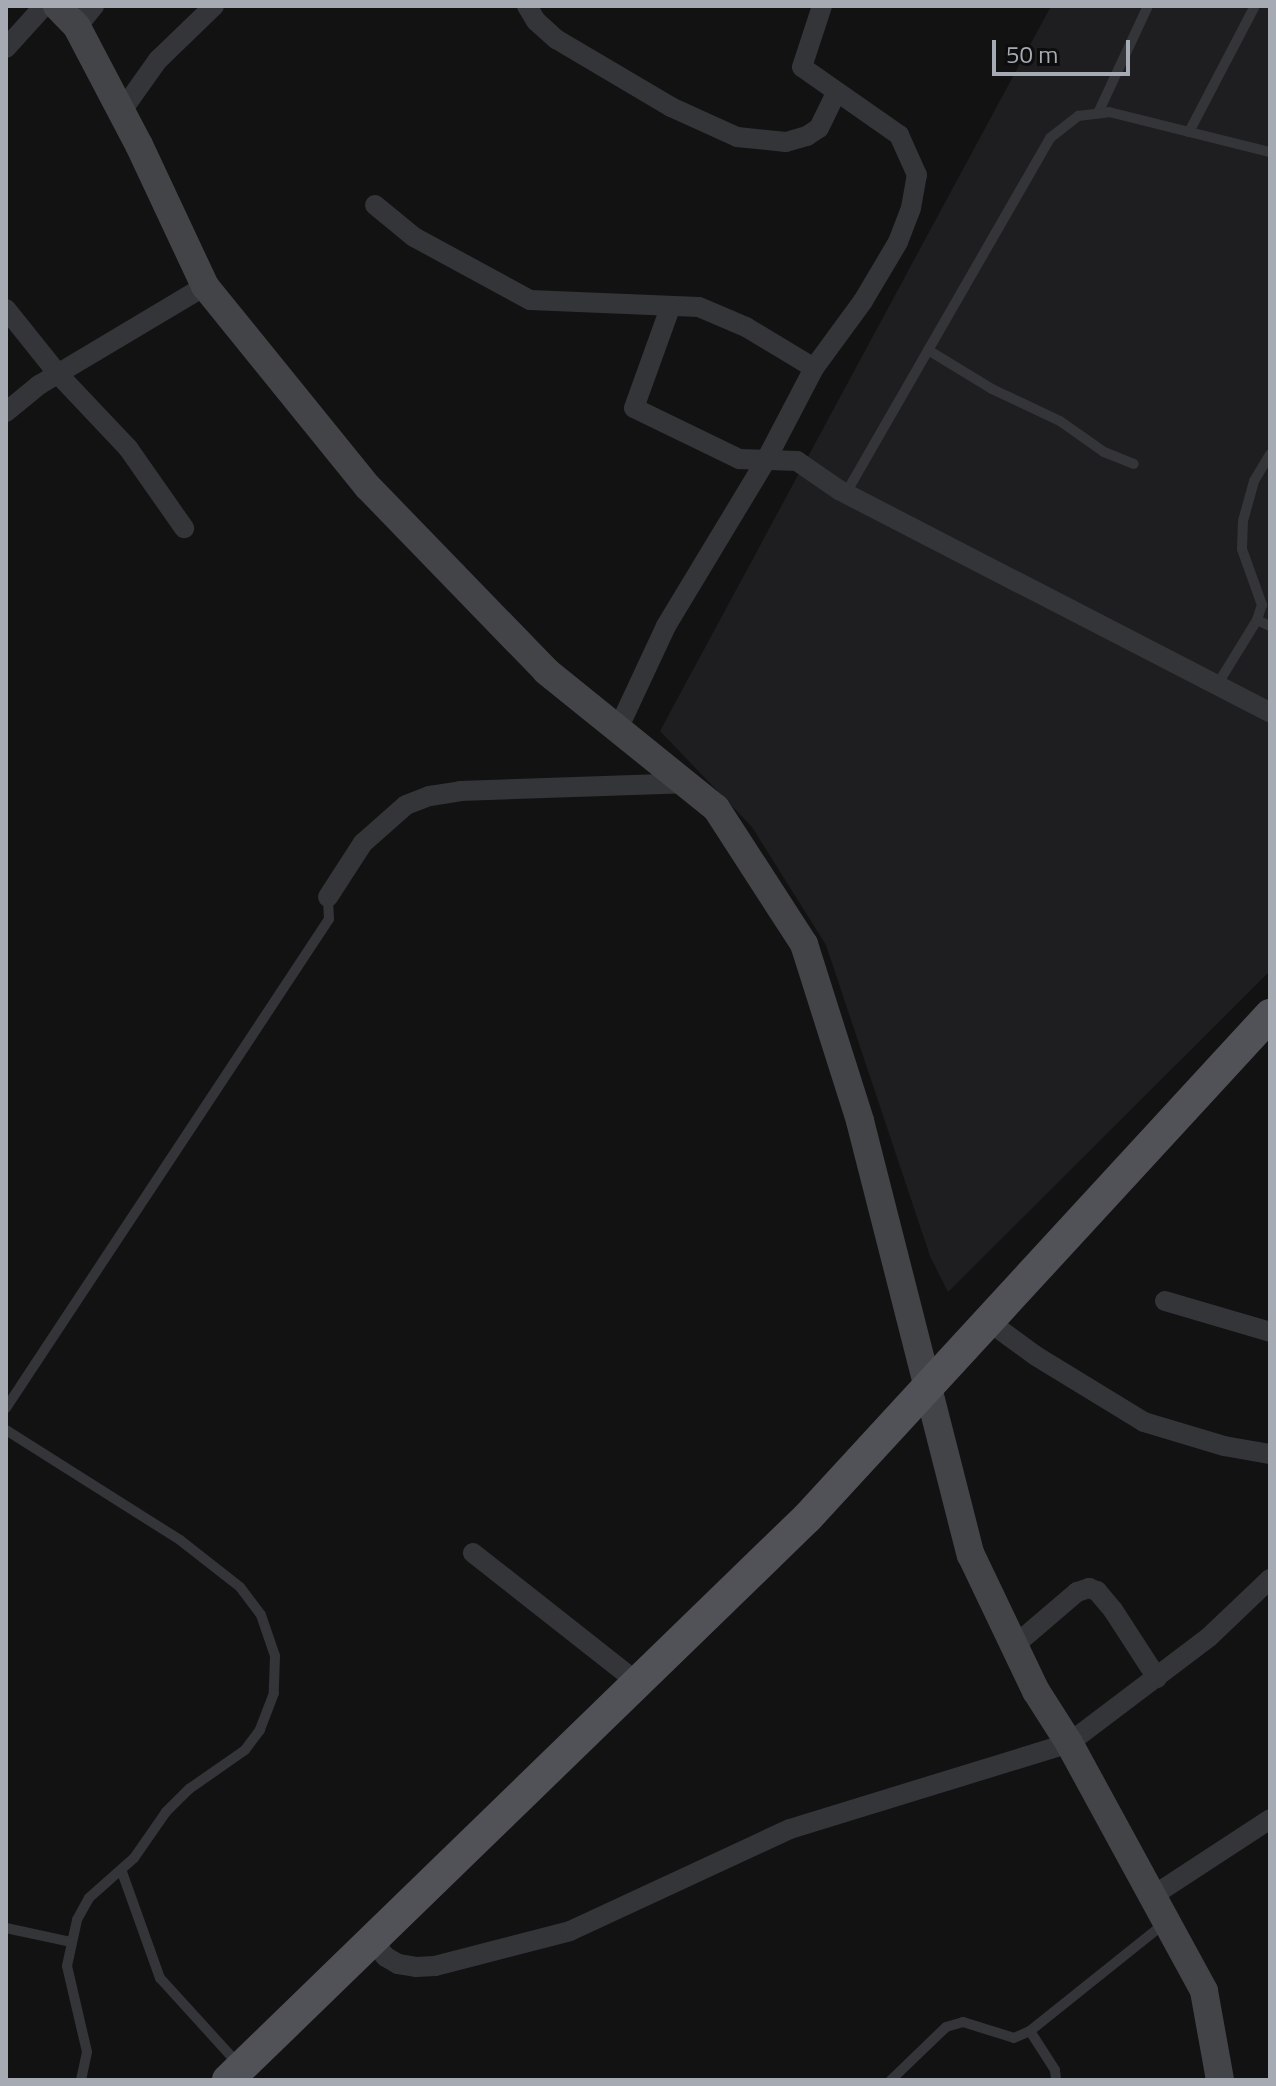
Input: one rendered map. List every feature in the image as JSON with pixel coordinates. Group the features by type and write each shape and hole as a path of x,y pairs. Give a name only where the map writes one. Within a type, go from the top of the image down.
{"main road":[{"path":"234,2074 807,1518 1270,1015"}],"street":[{"path":"6,48 44,6"},
{"path":"57,6 85,16 121,112 205,286 368,487 546,671 716,808 804,944 860,1121 971,1555 1036,1691 1069,1743 1204,1991 1220,2080"},
{"path":"121,112 158,60 214,6"},
{"path":"527,6 536,21 556,39 671,107 737,137 756,142 786,142 807,136 819,128 836,93"},
{"path":"618,729 666,626 766,460 814,368 863,301 898,242 911,208 917,175 899,135 802,67 816,8"},
{"path":"375,205 414,237 530,300 699,307 746,327 814,368"},
{"path":"6,412 58,374 205,286"},
{"path":"670,308 634,408 739,459 797,461 846,493 1216,687 1230,689 1270,712"},
{"path":"6,309 58,374 128,448 184,528"},
{"path":"328,897 363,843 406,805 430,796 460,791 685,783"},
{"path":"1165,1301 1270,1332"},
{"path":"988,1321 1036,1356 1144,1422 1224,1446 1270,1454"},
{"path":"473,1553 637,1682"},
{"path":"372,1940 398,1964 426,1966 570,1931 790,1829 1069,1743 1208,1638 1270,1579"},
{"path":"1014,1646 1077,1592 1089,1588 1097,1591 1113,1610 1157,1678"},
{"path":"1151,1897 1270,1819"}],"lane":[{"path":"1148,6 1098,113 1109,112 1270,152"},
{"path":"1189,132 1255,6"},
{"path":"846,493 1050,138 1078,116 1109,112"},
{"path":"928,350 992,389 1060,421 1104,452 1134,464"},
{"path":"1216,687 1257,620 1262,605 1242,549 1243,521 1254,481 1270,454"},
{"path":"1257,620 1270,626"},
{"path":"6,1408 329,919 328,897"},
{"path":"6,1430 180,1540 240,1587 261,1615 275,1656 274,1693 260,1730 245,1750 189,1789 166,1812 122,1872 89,1898 71,1942 67,1966 87,2052 81,2080"},
{"path":"122,1872 160,1978 234,2074"},
{"path":"891,2080 946,2027 963,2022 1014,2038 1030,2031 1166,1923"},
{"path":"6,1928 71,1942"},
{"path":"1030,2031 1055,2070 1056,2080"}],"shaded area":[{"path":"1051,6 1270,6 1270,971 948,1292 930,1256 826,945 752,827 660,731"}]}
